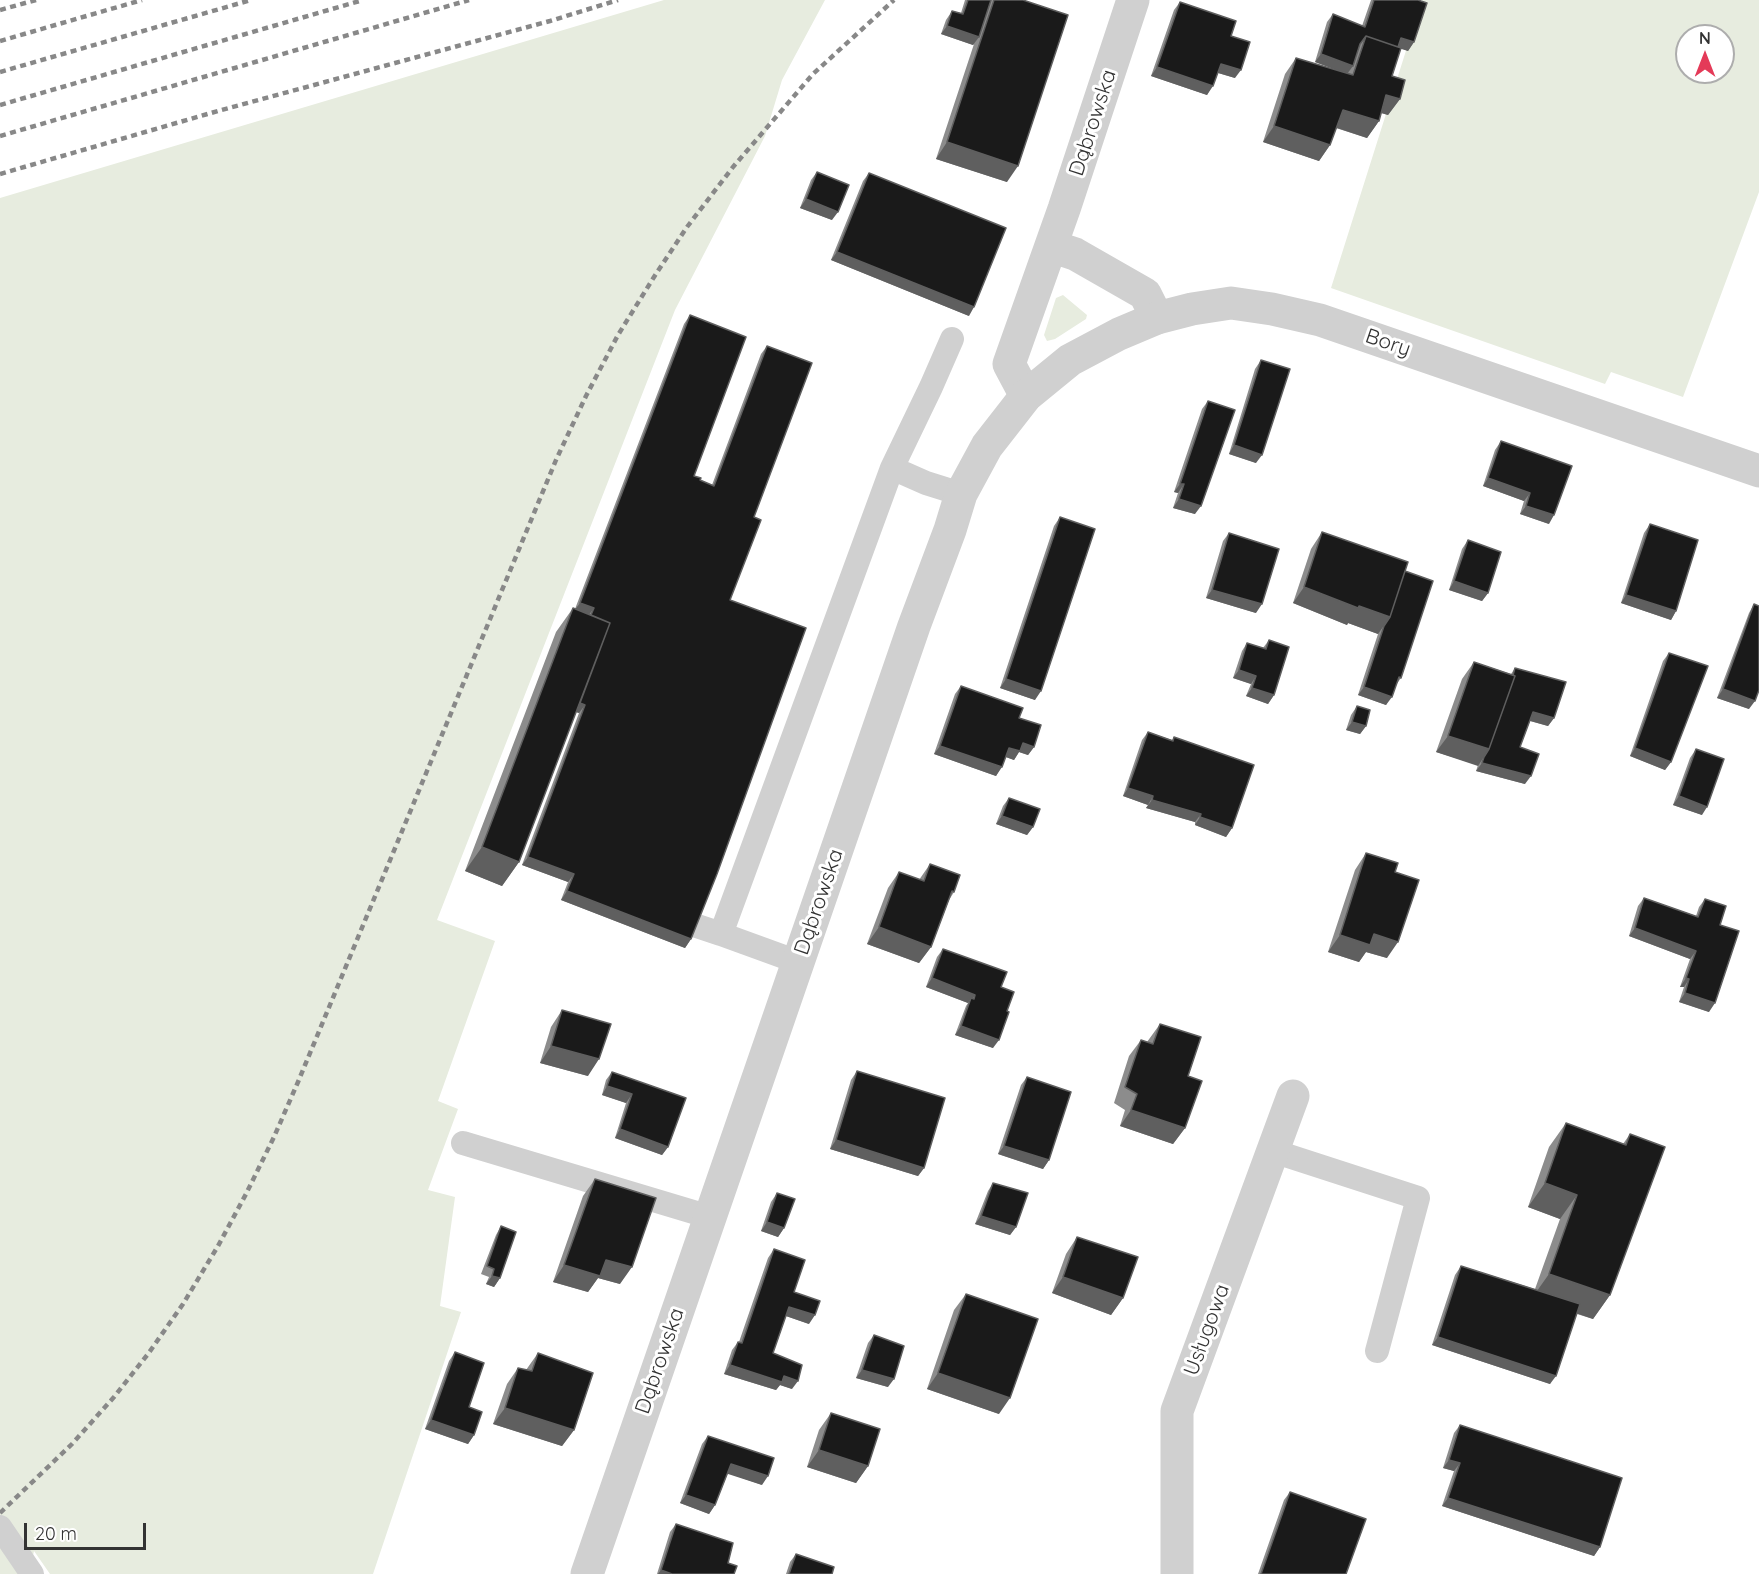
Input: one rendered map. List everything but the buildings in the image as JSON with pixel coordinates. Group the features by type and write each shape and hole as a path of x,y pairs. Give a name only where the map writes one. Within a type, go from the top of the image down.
{"street":[{"name":"Dąbrowska","path":"587,1574 961,494 987,446 1026,396 1009,364 1133,0"},
{"path":"1051,246 1075,254 1145,294 1157,318"},
{"name":"Bory","path":"1026,396 1070,360 1119,334 1157,318 1191,309 1231,303 1320,320 1759,471"},
{"name":"Usługowa","path":"1177,1574 1177,1411 1293,1096"}],"lane":[{"path":"721,934 892,468 952,339"},
{"path":"892,468 926,483 961,494"},
{"path":"647,910 798,962"},
{"path":"463,1143 710,1217"},
{"path":"1273,1151 1418,1198 1377,1351"},
{"path":"0,1527 32,1574"}],"shaded area":[{"path":"664,0 825,0 782,80 765,136 675,310 437,920 495,941 438,1101 458,1109 428,1190 455,1197 440,1306 461,1312 373,1574 50,1574 34,1551 29,1574 0,1574 0,198"},
{"path":"1422,0 1759,0 1759,192 1683,397 1611,372 1605,384 1331,288"},
{"path":"1063,295 1087,315 1086,319 1055,339 1047,341 1044,335 1056,298"}],"railway":[{"path":"0,10 36,0"},
{"path":"0,41 142,0"},
{"path":"0,72 251,0"},
{"path":"0,105 363,0"},
{"path":"0,136 469,0"},
{"path":"0,174 618,0"},
{"path":"0,1513 72,1444 148,1354 183,1304 246,1194 298,1082 556,460 618,335 687,227 733,167 813,74 894,0"}]}
